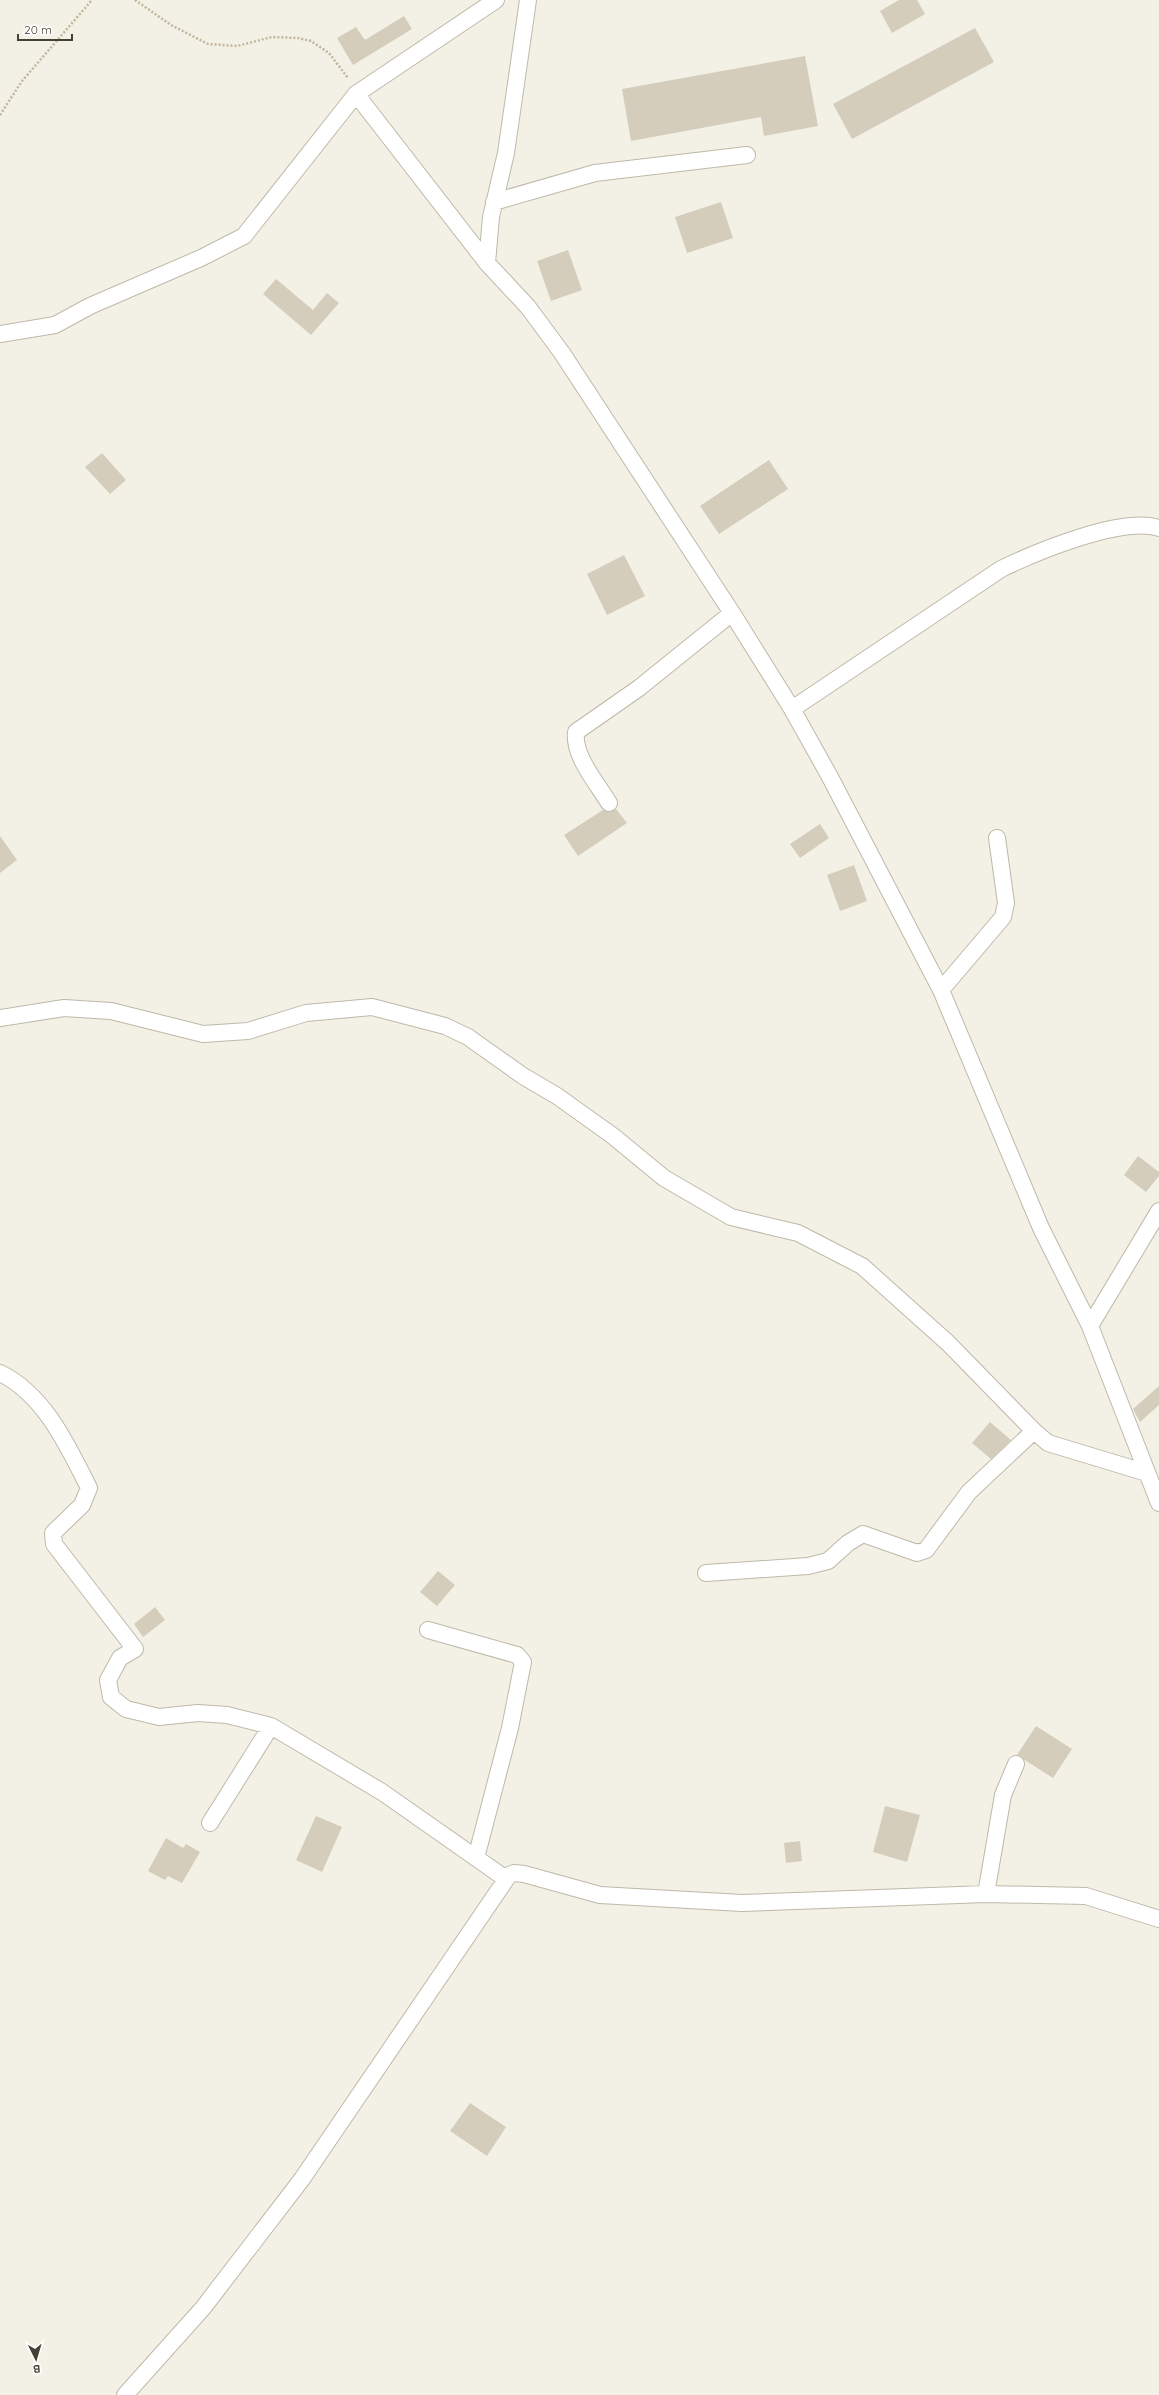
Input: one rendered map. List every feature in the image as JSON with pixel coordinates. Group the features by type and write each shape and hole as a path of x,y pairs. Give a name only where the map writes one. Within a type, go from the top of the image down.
{"street":[{"path":"0,334 56,325 90,306 201,258 244,236 356,94 496,0"},
{"path":"487,263 491,217 506,152 528,0"},
{"path":"356,94 487,263 528,307 562,353 732,613 792,709 830,777 940,990 1041,1228 1090,1326 1159,1503"},
{"path":"494,202 595,173 747,155"},
{"path":"792,709 1007,566 1031,554 1064,543 1125,527 1151,526 1159,528"},
{"path":"609,803 574,743 576,732 639,688 732,613"},
{"path":"940,990 1003,917 1006,903 997,838"},
{"path":"0,1018 64,1008 111,1011 203,1034 248,1031 306,1013 372,1007 445,1026 468,1037 523,1076 557,1096 612,1136 664,1178 731,1217 798,1233 862,1266 948,1343 1034,1431 1048,1443 1147,1473"},
{"path":"1090,1326 1159,1211"},
{"path":"0,1373 16,1381 36,1400 68,1446 89,1488 82,1505 53,1533 54,1544 134,1649 120,1658 108,1680 111,1697 126,1709 160,1717 198,1713 227,1715 271,1726 382,1792 506,1878"},
{"path":"706,1573 808,1566 828,1561 848,1543 863,1534 917,1553 926,1550 969,1492 1034,1431"},
{"path":"428,1630 517,1656 523,1662 510,1728 476,1858"},
{"path":"210,1823 271,1726"},
{"path":"986,1894 1003,1795 1016,1764"},
{"path":"125,2395 203,2308 302,2179 506,1878 514,1873 600,1895 742,1903 986,1894 1086,1896 1159,1919"}],"path":[{"path":"0,115 22,81 92,0"},
{"path":"135,0 171,25 208,44 237,46 272,37 298,38 311,41 329,53 345,73 356,94"}],"building":[{"path":"899,0 917,0 925,14 892,33 880,11"},
{"path":"404,16 412,29 353,65 337,38 356,27 365,40"},
{"path":"975,28 994,62 852,139 833,104"},
{"path":"805,56 818,126 764,136 761,117 631,141 622,89"},
{"path":"721,202 733,238 687,253 675,217"},
{"path":"568,250 582,290 551,301 537,261"},
{"path":"276,279 313,310 327,293 339,303 311,335 263,294"},
{"path":"102,453 126,480 110,494 85,467"},
{"path":"769,460 788,489 719,534 700,506"},
{"path":"624,555 645,596 607,615 587,574"},
{"path":"616,809 627,823 578,856 564,835 603,810 610,812"},
{"path":"820,824 829,838 800,858 790,844"},
{"path":"0,836 17,860 0,873"},
{"path":"854,865 867,901 840,911 827,875"},
{"path":"1138,1156 1159,1172 1159,1176 1146,1192 1124,1175"},
{"path":"1159,1386 1159,1405 1140,1422 1133,1409"},
{"path":"990,1422 1011,1440 991,1459 972,1443"},
{"path":"438,1571 455,1585 437,1606 420,1592"},
{"path":"155,1607 165,1620 143,1637 134,1624"},
{"path":"1036,1726 1072,1749 1053,1778 1017,1755"},
{"path":"885,1806 920,1815 907,1862 873,1852"},
{"path":"316,1816 342,1827 322,1872 296,1860"},
{"path":"166,1838 183,1848 186,1844 200,1852 182,1883 168,1876 165,1880 148,1871"},
{"path":"800,1841 802,1861 786,1863 784,1843"},
{"path":"470,2103 506,2127 487,2156 450,2131"}]}
